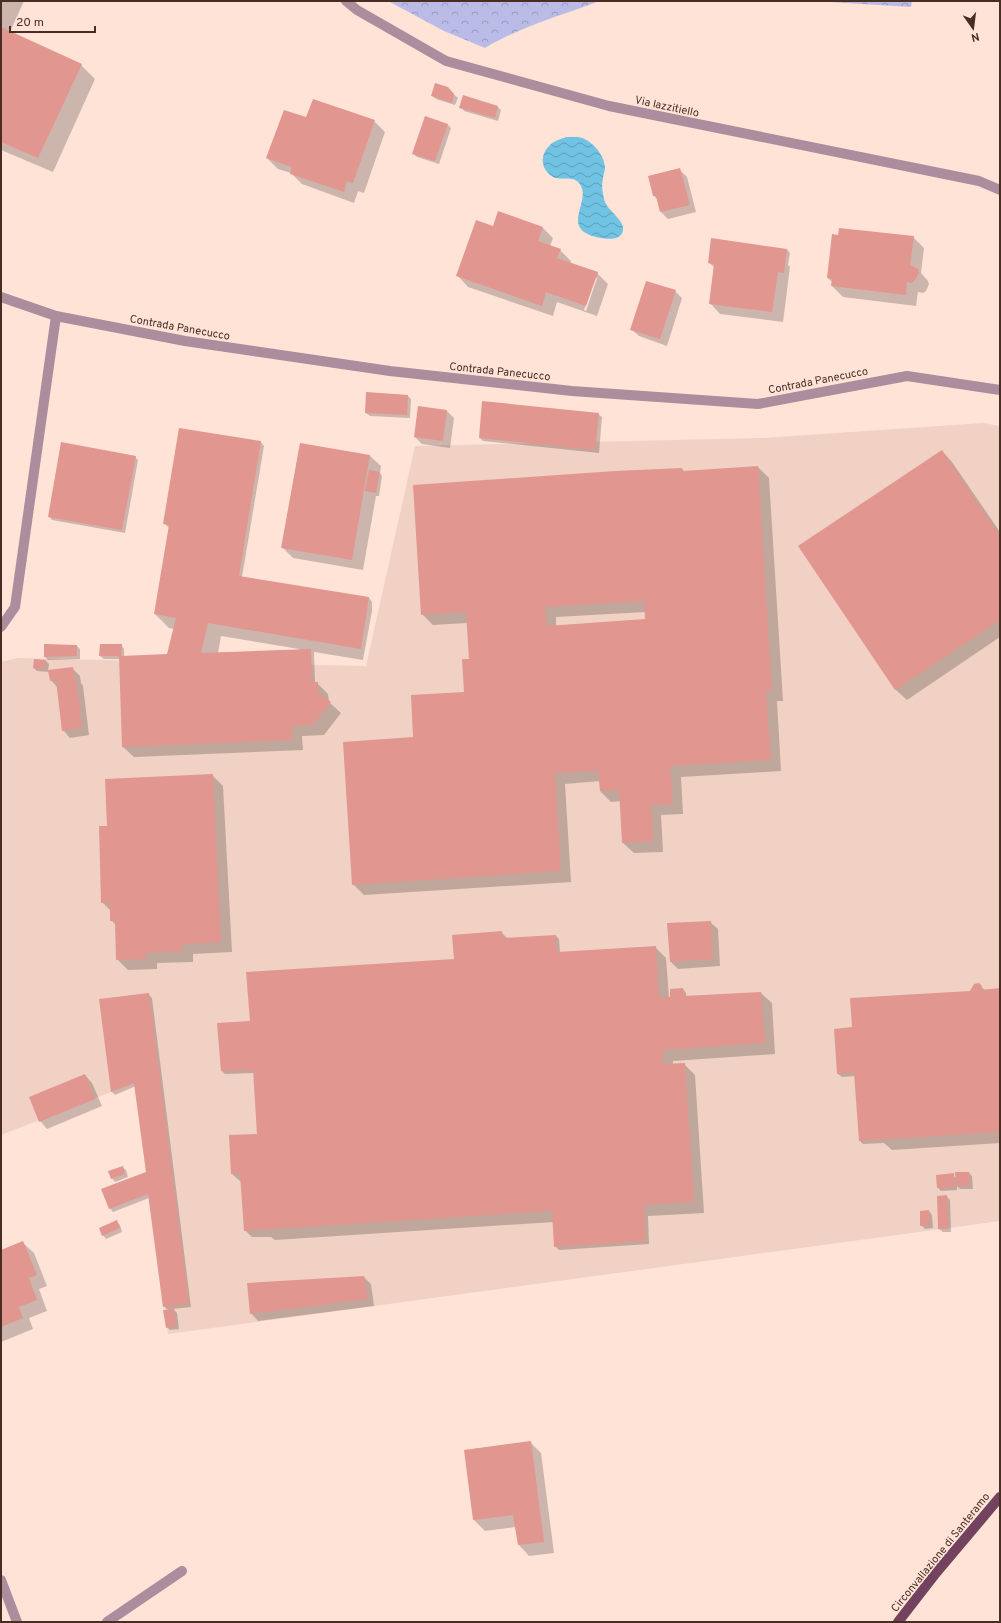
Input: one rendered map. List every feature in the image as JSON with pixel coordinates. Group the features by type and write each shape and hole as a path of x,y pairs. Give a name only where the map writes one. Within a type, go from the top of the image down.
{"main road":[{"name":"Circonvallazione di Santeramo","path":"898,1622 936,1573 1000,1497"}],"street":[{"name":"Via Iazzitiello","path":"346,1 357,10 446,61 609,106 979,181 1000,190"},
{"name":"Contrada Panecucco","path":"1,297 56,316 185,341 390,371 572,391 758,404 907,376 1000,390"},
{"path":"1,627 15,607 56,316"},
{"path":"107,1622 182,1571"},
{"path":"1,1580 18,1622"}],"shaded area":[{"path":"983,423 1000,426 1000,1221 168,1334 134,1083 1,1135 1,662 18,658 366,666 415,446 764,438"}],"green space":[{"path":"388,1 600,1 556,16 512,34 485,48 444,31"},
{"path":"813,1 912,1 911,7"}],"water":[{"path":"566,137 583,138 596,148 602,157 605,167 602,190 607,206 623,226 623,231 619,237 611,239 601,238 588,234 581,229 578,222 582,190 579,183 572,179 552,177 546,171 543,163 543,156 547,148 553,142"}],"building":[{"path":"1,27 82,64 38,158 1,142"},
{"path":"435,83 448,87 454,94 452,103 431,96"},
{"path":"463,95 498,106 495,118 459,108"},
{"path":"313,99 375,120 353,183 347,181 344,192 290,174 292,167 266,158 284,110 306,117"},
{"path":"425,116 448,124 435,161 412,154"},
{"path":"680,168 690,205 660,212 656,196 653,196 648,176"},
{"path":"498,211 543,227 538,241 561,249 557,258 598,272 586,306 546,292 542,306 456,276 476,220 493,226"},
{"path":"839,228 914,236 910,265 918,269 919,273 912,283 907,282 906,295 831,286 832,279 827,278 832,234 838,235"},
{"path":"711,238 787,249 784,273 778,272 772,312 709,304 714,264 708,263"},
{"path":"646,281 676,290 660,339 630,330"},
{"path":"366,392 408,395 407,415 365,413"},
{"path":"482,401 599,413 595,450 479,438"},
{"path":"418,406 447,410 443,441 414,437"},
{"path":"179,428 261,441 239,576 369,597 361,649 208,623 201,653 311,649 312,682 318,682 318,692 331,702 313,725 292,726 293,740 122,747 119,656 99,656 100,644 122,644 121,656 167,654 176,618 154,614 169,525 163,524"},
{"path":"61,442 136,456 122,530 48,517"},
{"path":"300,443 370,455 352,560 281,548"},
{"path":"942,450 1000,536 1000,620 895,690 798,546"},
{"path":"758,466 772,690 766,691 771,760 670,766 673,804 651,805 653,841 622,843 619,790 600,791 598,771 555,773 561,871 352,885 343,742 413,737 411,695 464,692 462,659 469,659 466,612 421,615 413,485 615,471 682,468 683,471","holes":["644,601 645,619 547,626 545,607"]},
{"path":"369,470 380,472 376,493 365,491"},
{"path":"44,644 77,645 77,656 44,657"},
{"path":"34,659 46,660 45,669 33,668"},
{"path":"73,667 74,678 76,678 82,728 62,731 56,680 50,681 48,670"},
{"path":"213,774 221,942 182,944 183,951 146,953 147,959 116,960 115,921 110,921 110,903 101,903 99,826 107,826 105,779"},
{"path":"711,921 713,959 670,962 667,923"},
{"path":"502,931 502,938 556,935 557,952 656,946 659,998 670,997 670,989 683,988 684,996 761,992 765,1043 663,1050 663,1064 685,1063 694,1202 644,1205 646,1241 554,1247 552,1211 244,1231 240,1174 231,1174 229,1135 257,1134 253,1070 221,1071 217,1023 250,1021 246,972 454,959 452,935"},
{"path":"979,983 982,986 982,990 1000,988 1000,1132 859,1141 854,1073 837,1074 834,1029 852,1027 850,998 970,991 974,984"},
{"path":"149,993 189,1304 163,1307 148,1194 109,1209 101,1189 146,1172 134,1083 111,1092 99,999"},
{"path":"85,1074 95,1099 39,1122 29,1097"},
{"path":"123,1166 125,1174 111,1179 108,1171"},
{"path":"955,1172 969,1172 970,1186 956,1186"},
{"path":"954,1173 954,1187 937,1188 936,1175"},
{"path":"947,1195 948,1229 938,1229 937,1196"},
{"path":"929,1210 930,1225 920,1226 920,1211"},
{"path":"117,1220 120,1228 102,1236 99,1228"},
{"path":"23,1241 37,1275 29,1278 37,1300 19,1307 23,1318 1,1327 1,1250"},
{"path":"364,1276 368,1299 250,1314 247,1283"},
{"path":"174,1309 176,1326 166,1328 163,1310"},
{"path":"531,1441 544,1542 518,1545 513,1515 473,1520 464,1450"}]}
